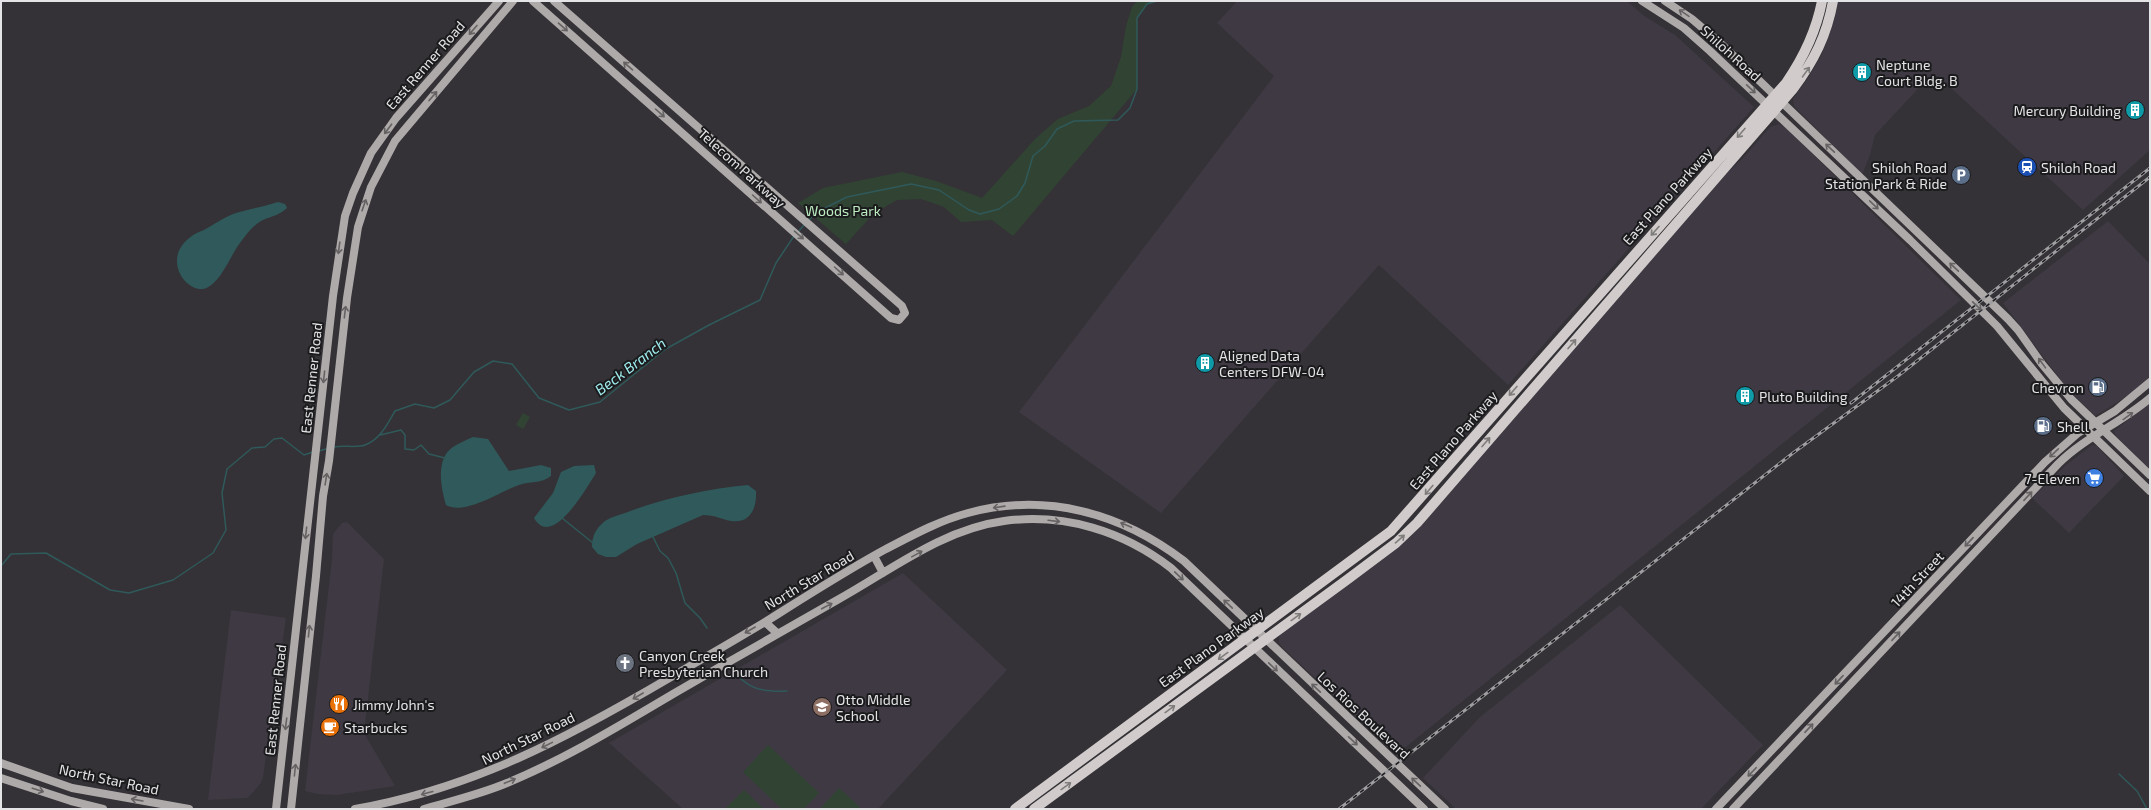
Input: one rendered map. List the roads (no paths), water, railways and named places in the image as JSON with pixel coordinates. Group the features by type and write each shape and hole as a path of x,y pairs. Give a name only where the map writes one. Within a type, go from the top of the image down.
{"main road":[{"name":"East Renner Road","path":"276,809 310,494 340,241 353,193 371,153 396,118 499,1"},
{"name":"East Renner Road","path":"291,809 323,496 329,462 353,252 358,227 371,187 395,141 513,1"},
{"name":"Telecom Parkway","path":"533,1 891,318 899,320 903,317 905,313 902,306 554,1"},
{"name":"Shiloh Road","path":"1642,1 1684,28 1771,107 1987,315 2014,345 2050,392 2084,429 2150,491"},
{"name":"Shiloh Road","path":"1665,1 1710,33 1970,281 2024,338 2060,386 2095,423 2150,475"},
{"name":"East Plano Parkway","path":"1778,99 1786,83 1808,48 1818,24 1822,1"},
{"name":"East Plano Parkway","path":"1015,809 1391,531 1407,515 1526,376 1688,194 1778,99 1808,70 1817,54 1829,23 1833,1"},
{"name":"East Plano Parkway","path":"1034,809 1402,538 1417,523 1536,384 1696,202 1771,107"},
{"path":"1846,179 1854,171"},
{"path":"1688,194 1696,202"},
{"path":"1637,251 1646,258"},
{"path":"2014,345 2024,338"},
{"path":"1526,376 1536,384"},
{"name":"14th Street","path":"1716,809 2056,451 2084,429 2127,402 2150,382"},
{"name":"14th Street","path":"1734,809 2068,454 2104,431 2150,398"},
{"path":"1466,447 1475,455"},
{"path":"310,494 323,496"},
{"name":"North Star Road","path":"354,809 391,806 478,777 528,755 620,707 765,622 830,580 914,534 968,513 1000,507 1028,505 1074,509 1092,513 1135,529 1171,551 1265,640"},
{"path":"1407,515 1417,523"},
{"path":"1993,517 2001,524"},
{"name":"North Star Road","path":"424,809 506,783 550,763 596,739 773,635 939,542 961,532 1002,521 1024,520 1081,524 1102,530 1137,545 1163,562 1245,639"},
{"path":"1163,562 1171,551"},
{"path":"874,556 883,573"},
{"path":"1341,569 1348,579"},
{"path":"765,622 773,635"},
{"name":"Los Rios Boulevard","path":"1245,639 1424,809"},
{"name":"Los Rios Boulevard","path":"1265,640 1445,809"},
{"path":"292,668 305,670"},
{"path":"1184,685 1190,694"},
{"path":"1324,715 1334,705"},
{"name":"North Star Road","path":"1,763 72,788 189,809"},
{"path":"478,777 483,791"},
{"name":"North Star Road","path":"1,778 71,801 103,809"}],"water":[{"path":"278,202 285,204 287,208 279,214 263,220 252,228 239,245 220,276 210,286 203,289 195,288 188,284 182,277 178,268 177,258 180,248 195,234 233,214"},
{"path":"473,437 488,439 509,471 541,465 551,468 551,476 547,479 519,485 472,505 454,508 446,505 441,482 444,459 447,452 453,447"},
{"path":"594,465 596,473 568,513 559,522 550,526 541,526 534,518 553,493 561,472 574,466"},
{"path":"748,485 756,491 756,497 754,508 748,517 743,520 731,521 714,516 703,515 637,544 616,557 606,557 598,554 592,547 594,536 599,526 612,517 686,495"}],"waterway":[{"name":"Beck Branch","path":"809,220 817,212 847,197 911,184 939,190 969,210 980,214 999,209 1017,196 1025,183 1033,156 1045,146 1057,129 1074,121 1118,120 1130,108 1137,89 1137,18 1147,4 1157,1"},
{"name":"Beck Branch","path":"798,232 805,224"},
{"name":"Beck Branch","path":"334,447 362,446 370,443 383,431 395,411 415,404 434,408 450,400 474,372 493,361 512,364 539,398 569,410 600,402 664,350 709,325 760,300 776,263 794,236"},
{"path":"380,435 401,430 405,435 405,449 414,450 421,445 429,454 445,458"},
{"name":"Beck Branch","path":"1,566 11,554 46,553 110,590 129,593 173,580 213,553 226,530 222,493 227,469 252,448 265,447 274,439 282,438 304,455 313,452"},
{"name":"Beck Branch","path":"319,451 326,449"},
{"path":"562,518 593,543"},
{"path":"653,537 660,551 668,558 676,573 685,603 700,618 707,628"},
{"path":"730,666 742,680 754,688 769,691 787,691"},
{"path":"2119,774 2137,791 2147,809"}],"railway":[{"path":"1851,403 2150,168"},
{"path":"1339,809 1793,453 1898,376 2150,177"}],"place":[{"name":"Neptune Court Bldg. B","path":"1862,72"},
{"name":"Mercury Building","path":"2135,110"},
{"name":"Shiloh Road","path":"2027,167"},
{"name":"Shiloh Road Station Park & Ride","path":"1961,175"},
{"name":"Aligned Data Centers DFW-04","path":"1205,363"},
{"name":"Chevron","path":"2098,387"},
{"name":"Pluto Building","path":"1745,396"},
{"name":"Shell","path":"2043,426"},
{"name":"7-Eleven","path":"2094,478"},
{"name":"Canyon Creek Presbyterian Church","path":"625,663"},
{"name":"Jimmy John's","path":"339,704"},
{"name":"Otto Middle School","path":"822,707"},
{"name":"Starbucks","path":"330,727"}],"park label":[{"name":"Woods Park","path":"843,210"}]}
